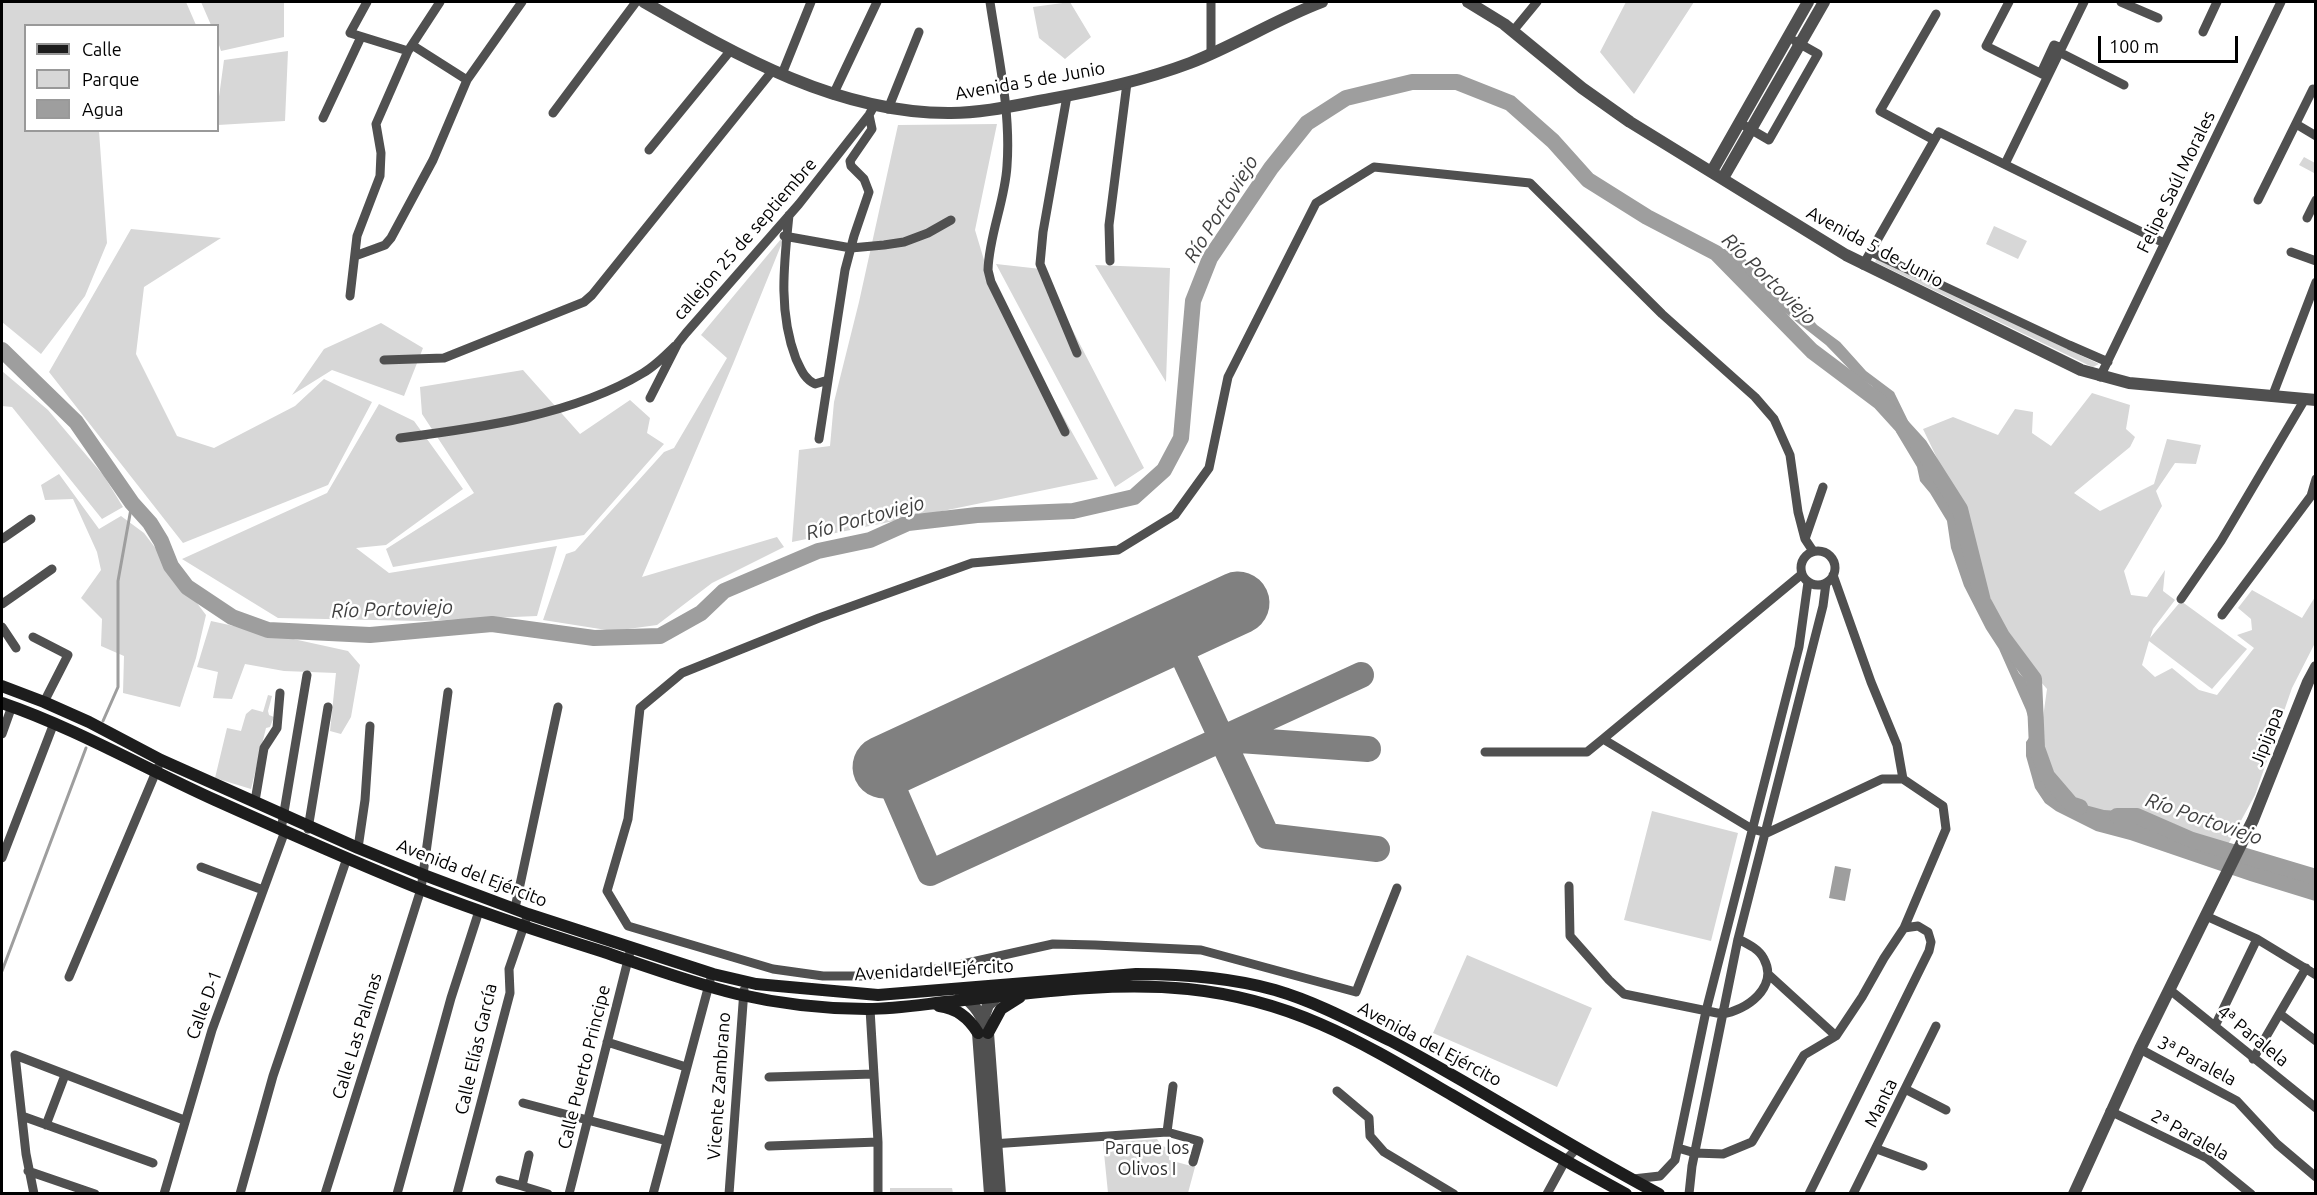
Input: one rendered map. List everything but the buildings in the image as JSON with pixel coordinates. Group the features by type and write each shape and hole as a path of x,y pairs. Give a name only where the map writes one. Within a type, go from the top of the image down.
{"main road":[{"name":"Avenida del Ejército","path":"2,686 89,722 161,760 358,848 515,908 526,920"},
{"name":"Avenida del Ejército","path":"7,704 54,723 156,773 306,841 421,889 479,911 526,920 630,954 707,986 742,995 810,1007 870,1009 994,998"},
{"name":"Avenida del Ejército","path":"630,954 747,982 815,991 878,995 948,989 1135,987 1184,988 1222,993 1271,1005 1311,1019 1368,1046 1626,1194"},
{"name":"Avenida del Ejército","path":"1024,988 1116,975 1174,974 1222,978 1276,990 1326,1009 1417,1055 1659,1194"},
{"path":"926,1004 948,1007 961,1013 983,1033 1001,1009 1024,988"}],"street":[{"path":"367,2 350,33 410,48 467,80"},
{"path":"350,296 357,236 380,176 381,153 376,124 410,48 440,2"},
{"path":"355,256 385,245 391,238 433,160 467,80 522,2"},
{"path":"553,113 636,2"},
{"name":"Avenida 5 de Junio","path":"644,2 731,50 777,72 872,111 888,109 954,113 1006,107 1067,96 1161,73 1211,54 1322,2"},
{"path":"384,360 444,358 584,302 777,72 812,2"},
{"path":"833,94 877,2"},
{"path":"990,2 1006,107 1007,168 988,270 991,282 1065,432"},
{"path":"1211,2 1211,54"},
{"name":"Avenida 5 de Junio","path":"1468,2 1513,31 1606,106 1808,233 1863,265 2058,360 2100,377 2137,384 2310,400"},
{"path":"1513,31 1537,2"},
{"path":"1717,175 1740,123 1808,2"},
{"path":"1717,175 1751,130 1824,2"},
{"path":"2009,2 1986,46 2044,75"},
{"path":"2005,164 2044,75 2060,50 2084,2"},
{"path":"2121,2 2158,18"},
{"path":"2203,32 2217,2"},
{"name":"Felipe Saúl Morales","path":"2100,377 2281,2"},
{"path":"1934,140 1880,111 1936,14"},
{"path":"888,109 919,32"},
{"path":"323,118 361,37"},
{"path":"1740,123 1770,140 1818,54 1788,37"},
{"path":"650,150 731,50"},
{"path":"2060,50 2124,85"},
{"path":"1110,261 1109,225 1126,83"},
{"path":"2258,200 2313,89"},
{"path":"1067,96 1043,232 1040,264 1077,353"},
{"path":"819,439 851,248 869,192 864,179 851,166 850,161 872,129 872,111"},
{"name":"callejon 25 de septiembre","path":"650,398 678,343 789,215 872,111"},
{"path":"2296,124 2316,136"},
{"path":"1863,265 1939,132 2164,243"},
{"path":"1397,888 1356,992 1201,950 1095,945 1053,944 945,968 906,973 824,976 773,969 628,926 607,891 628,819 640,708 682,673 819,618 972,563 1118,550 1175,515 1209,468 1228,377 1316,203 1374,167 1530,183 1662,314 1755,397 1774,420 1790,454 1798,512 1805,538 1813,551"},
{"path":"2307,218 2316,200"},
{"path":"789,215 783,278 786,330 800,368 810,382 821,384 828,380"},
{"path":"772,235 851,248 904,242 928,233 951,220"},
{"path":"1871,252 2108,362"},
{"path":"2291,252 2316,261"},
{"path":"2272,397 2316,282"},
{"path":"400,438 508,420 581,401 642,374 678,343"},
{"path":"2181,599 2222,541 2310,400"},
{"path":"2222,615 2311,496 2316,479"},
{"path":"1805,538 1823,487"},
{"path":"2,539 31,519"},
{"path":"1633,1179 1660,1176 1675,1160 1706,1011 1799,647 1805,578 1801,569 1804,558 1813,551 1824,552 1829,555 1835,565 1738,939 1695,1153 1689,1194"},
{"path":"2,604 52,569"},
{"path":"1805,578 1817,585 1830,579"},
{"path":"1485,752 1587,752 1805,578"},
{"path":"1830,579 1897,746 1903,779"},
{"path":"2,627 16,648"},
{"path":"33,637 68,655 44,702"},
{"name":"Jipijapa","path":"2140,1049 2253,819 2316,667"},
{"name":"Calle D-1","path":"164,1194 212,1030 283,830 283,814 307,675"},
{"name":"Calle Las Palmas","path":"325,1194 421,889 448,692"},
{"path":"255,801 264,748 276,728 280,693"},
{"path":"2,734 7,704"},
{"path":"306,841 328,707"},
{"path":"515,908 558,707"},
{"path":"2,858 54,723"},
{"path":"358,848 365,800 370,726"},
{"path":"1603,739 1752,829 1767,833 1882,779 1903,779 1943,806 1946,829 1904,928 1836,1036 1803,1056 1752,1142 1723,1154 1695,1153 1678,1148"},
{"path":"69,977 161,760"},
{"path":"240,1194 273,1076 347,858"},
{"path":"201,867 263,890"},
{"path":"1569,886 1570,936 1624,994 1722,1014 1747,1006 1762,991 1768,974 1765,960 1756,950 1738,939"},
{"path":"397,1194 451,998 479,911"},
{"path":"2206,916 2257,939 2316,975"},
{"name":"Calle Elías García","path":"457,1194 510,993 509,969 526,920"},
{"path":"1809,1194 1929,951 1931,942 1928,932 1918,926 1904,928"},
{"path":"2215,1026 2257,939"},
{"name":"Calle Puerto Principe","path":"569,1194 630,954"},
{"path":"2253,1059 2306,968"},
{"path":"653,1194 707,986 713,974"},
{"path":"1768,974 1836,1036"},
{"name":"Vicente Zambrano","path":"729,1194 742,995 747,982"},
{"path":"990,1194 991,1144 983,1017 994,998 1024,988"},
{"path":"948,989 968,1000 983,1017"},
{"name":"4ª Paralela","path":"2170,990 2316,1108"},
{"path":"870,1009 878,1142 878,1194"},
{"path":"2280,1014 2316,1041"},
{"name":"Manta","path":"1853,1194 1936,1026"},
{"path":"607,1042 686,1067"},
{"path":"2074,1194 2140,1049"},
{"name":"3ª Paralela","path":"2140,1049 2237,1101 2277,1144 2316,1177"},
{"path":"34,1194 28,1171 15,1056 184,1120"},
{"path":"769,1077 874,1074"},
{"path":"46,1125 65,1075"},
{"path":"1167,1132 1173,1086"},
{"path":"1905,1089 1946,1110"},
{"path":"1337,1090 1369,1118 1370,1136 1384,1152 1454,1194"},
{"path":"523,1103 667,1141"},
{"name":"2ª Paralela","path":"2110,1111 2207,1158 2251,1194"},
{"path":"21,1116 153,1164"},
{"path":"991,1144 1167,1132 1199,1141 1194,1162"},
{"path":"769,1146 878,1142"},
{"path":"991,1144 1000,1194"},
{"path":"1547,1194 1565,1161 1577,1148"},
{"path":"1877,1149 1923,1166"},
{"path":"522,1186 529,1155"},
{"path":"28,1171 95,1194"},
{"path":"500,1180 548,1194"}],"green space":[{"path":"2,2 186,2 196,24 24,24 24,132 99,132 107,243 85,296 41,354 2,322"},
{"path":"201,2 284,2 284,37 221,51 219,24 211,24"},
{"path":"1070,2 1091,37 1065,59 1039,38 1033,7"},
{"path":"1626,2 1694,2 1634,94 1600,52"},
{"path":"288,51 285,121 219,125 219,97 224,60"},
{"path":"997,124 975,230 993,290 1098,479 792,542 799,450 830,446 834,402 859,302 898,125"},
{"path":"2304,157 2315,163 2314,173 2299,165"},
{"path":"1994,226 2027,241 2018,259 1986,244"},
{"path":"131,229 221,238 144,287 136,354 177,436 214,448 295,406 324,379 372,402 328,485 183,543 49,372"},
{"path":"786,233 642,577 777,537 784,547 712,583 657,625 613,631 543,620 566,554 575,551 664,452 674,448 727,358 701,335"},
{"path":"1877,258 2099,364 2093,367 2088,365 1875,262"},
{"path":"996,264 1041,269 1144,468 1115,487"},
{"path":"1095,265 1170,268 1166,382"},
{"path":"381,323 423,348 404,396 332,370 292,395 324,349"},
{"path":"523,370 580,434 630,400 650,418 647,433 664,444 584,535 393,567 386,549 474,493 422,414 420,387"},
{"path":"2,371 48,410 104,476 123,507 102,519 12,407 2,406"},
{"path":"2092,393 2130,405 2126,429 2135,437 2130,447 2074,493 2100,511 2154,484 2167,439 2201,445 2196,464 2175,463 2156,491 2162,506 2124,571 2131,595 2147,597 2165,570 2163,591 2175,600 2153,629 2150,638 2181,601 2247,649 2212,689 2149,641 2142,665 2155,677 2172,668 2199,690 2217,695 2254,648 2237,635 2252,630 2251,619 2238,608 2252,590 2302,618 2315,597 2315,643 2292,688 2255,795 2225,850 2138,821 2092,809 2054,785 2041,732 2047,689 2004,639 1979,564 1974,535 1923,429 1953,417 1998,435 2015,409 2033,412 2032,433 2051,446"},
{"path":"379,404 414,421 463,489 386,545 356,548 389,573 557,546 537,616 421,621 278,618 182,559 327,493"},
{"path":"59,474 99,529 121,516 144,533 206,615 196,658 180,707 123,693 124,656 101,646 102,619 81,598 101,570 97,552 73,499 45,500 41,485"},
{"path":"211,621 348,651 360,665 351,717 341,734 330,731 336,673 284,671 245,664 232,699 213,698 218,672 197,667"},
{"path":"268,695 272,696 269,715 274,717 270,727 266,728 251,789 215,778 227,728 241,731 246,714 252,709 263,712"},
{"path":"1652,811 1738,833 1711,941 1624,920"},
{"path":"1467,955 1592,1008 1557,1087 1433,1033"},
{"name":"Parque los Olivos I","path":"1157,1139 1162,1146 1169,1148 1169,1160 1195,1167 1188,1193 1108,1193 1103,1143"},
{"path":"890,1188 952,1188 953,1193 890,1193"}],"water":[{"path":"1723,249 1742,250 1746,260 1755,266 1765,283 1773,291 1803,309 1817,325 1840,342 1866,371 1894,392 1913,431 1918,449 1958,518 1963,540 1973,549 1974,578 1991,622 2019,673 2026,680 2039,716 2041,748 2038,767 2044,781 2056,792 2074,802 2104,810 2134,812 2152,828 2216,852 2315,881 2315,901 2096,831 2045,803 2035,788 2026,756 2026,742 2031,735 2031,727 2026,710 1999,649 1964,586 1951,548 1947,521 1920,481 1917,467 1896,432 1883,401 1872,386 1855,375 1826,345 1765,297 1732,264"},
{"path":"1835,866 1851,869 1845,901 1829,898"}],"waterway":[{"name":"Río Portoviejo","path":"2,350 76,422 132,503 150,523 161,541 171,566 187,587 232,617 268,630 370,635 492,624 594,638 660,636 701,613 724,591 818,551 870,540 908,523 977,515 1073,511 1134,497 1164,470 1181,438 1193,301 1210,258 1271,168 1307,123 1346,98 1412,82 1457,82 1510,103 1553,141 1588,180 1647,217 1716,253 1812,351 1880,402 1920,446 1960,509 1983,601 2002,636 2034,679 2037,748 2047,776 2071,804 2080,807"},
{"path":"103,721 118,687 118,581 132,503"},
{"path":"2,971 86,748"},
{"name":"Río Portoviejo","path":"2117,816 2137,816 2192,840 2316,877"}],"taxiway":[{"path":"1173,634 1267,836 1377,849"},
{"path":"884,767 930,873 1361,675"},
{"path":"1225,739 1368,749"}],"runway":[{"path":"884,767 1238,603"}]}
